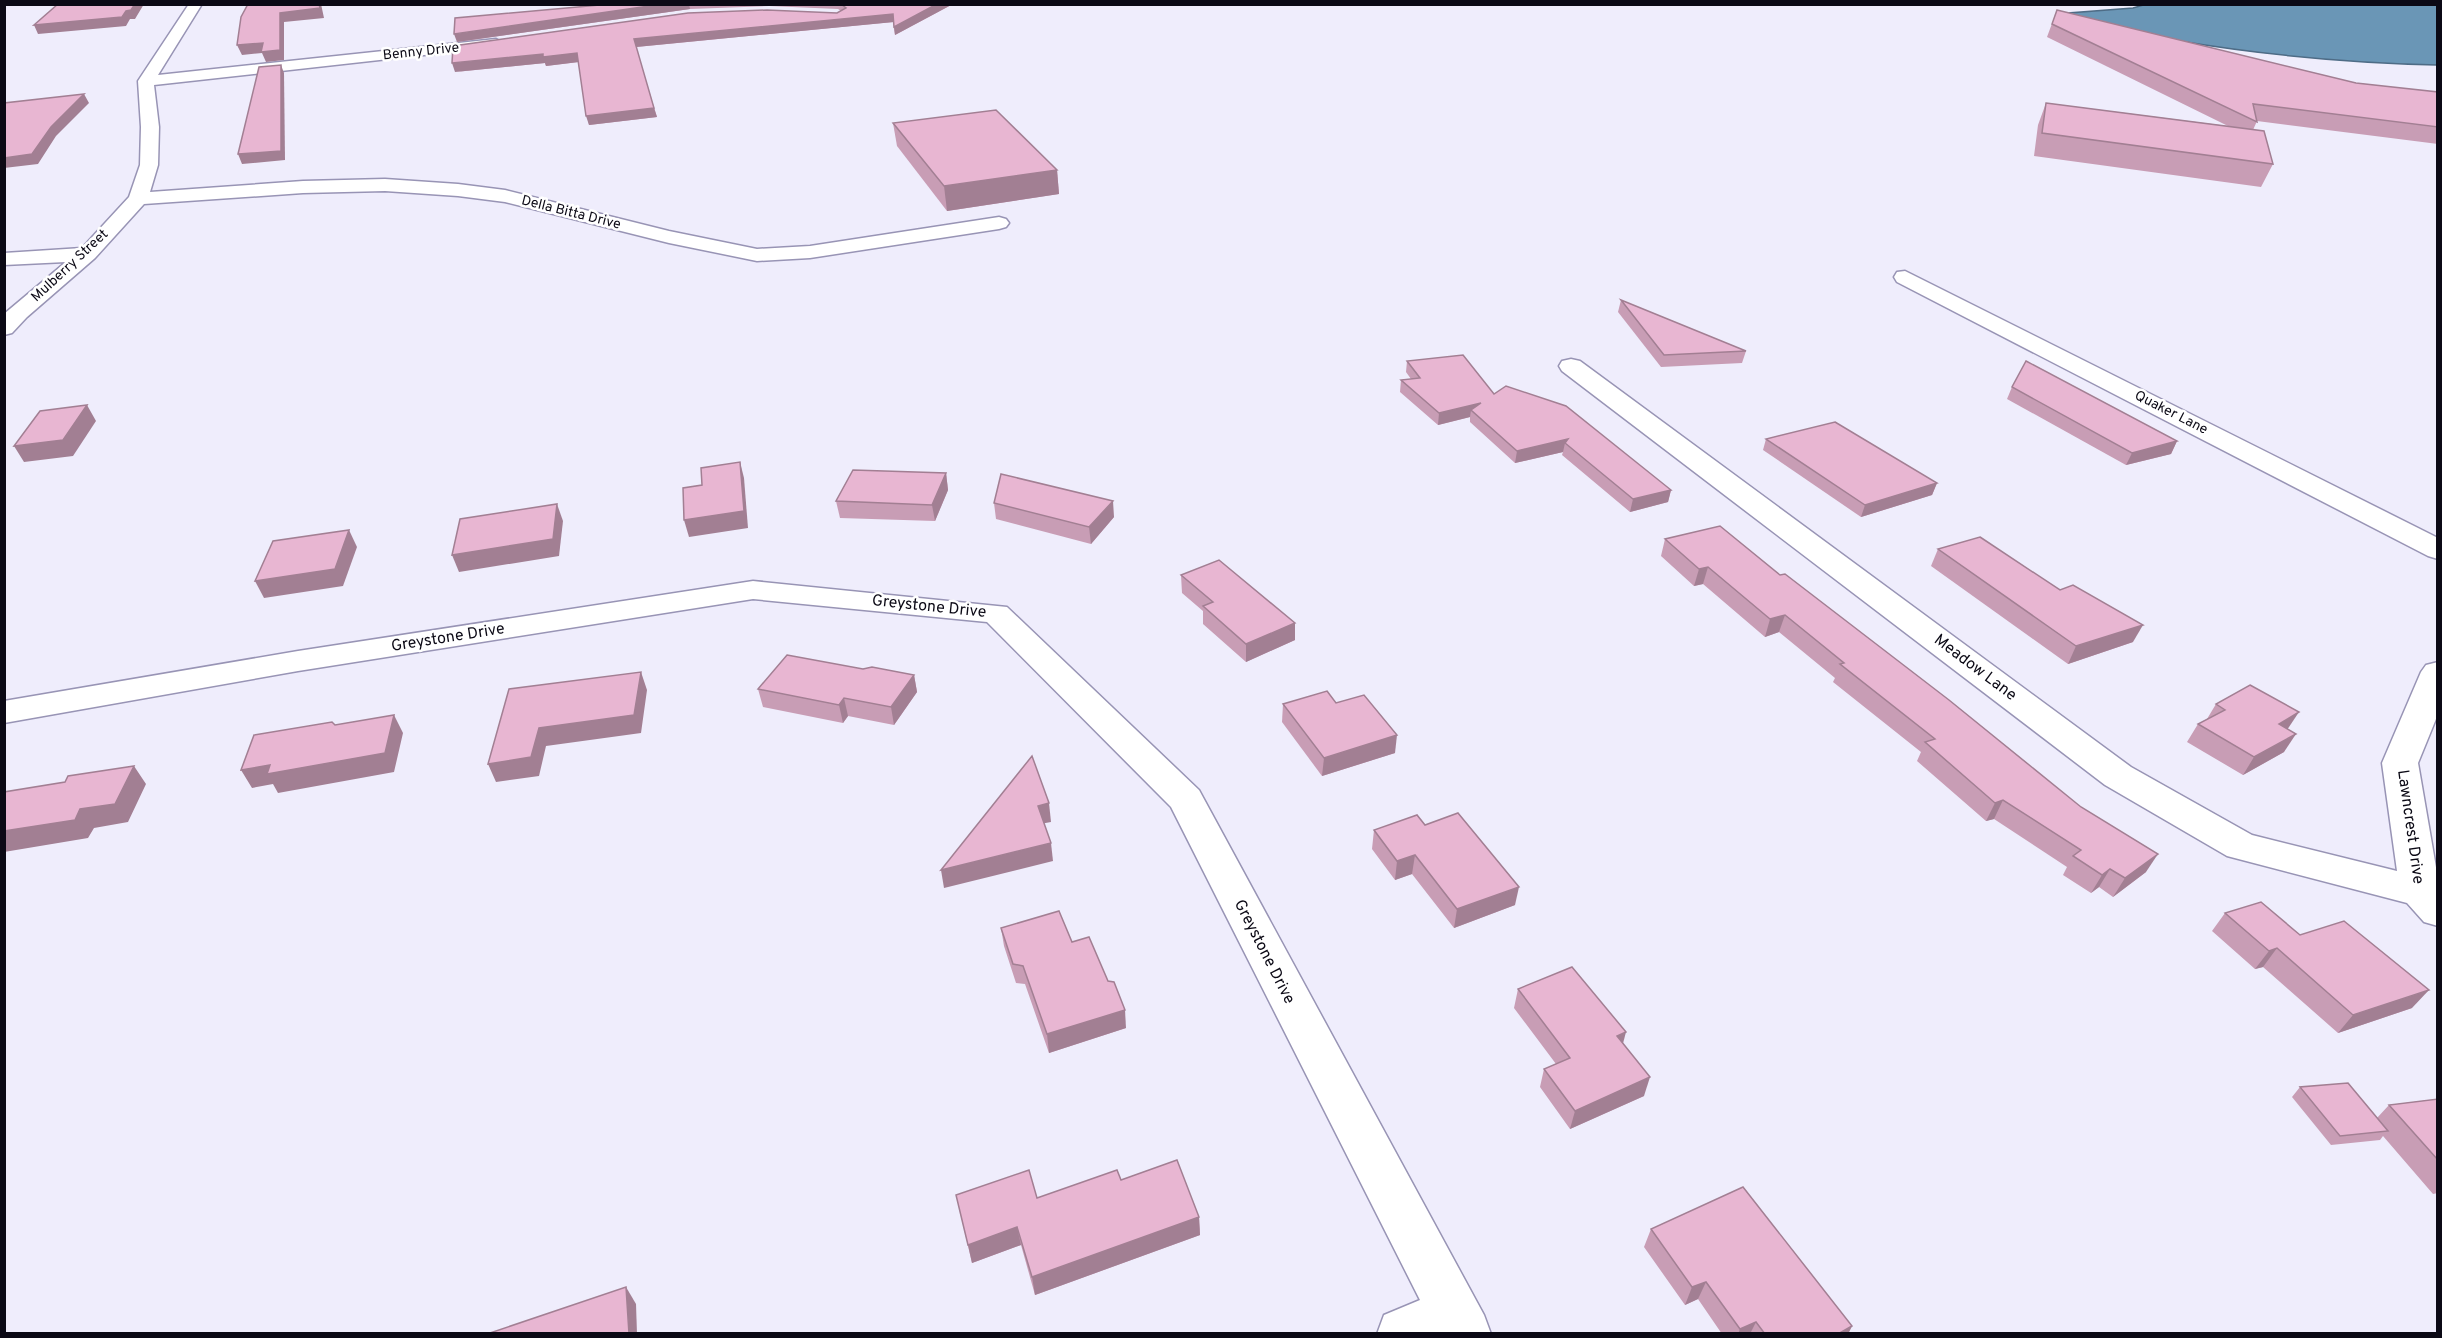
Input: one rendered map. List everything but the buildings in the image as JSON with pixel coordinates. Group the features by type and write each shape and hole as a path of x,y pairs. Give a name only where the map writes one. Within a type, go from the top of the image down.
{"street":[{"path":"146,81 196,4"},
{"name":"Benny Drive","path":"146,81 514,41"},
{"name":"Mulberry Street","path":"4,328 19,312 88,254 138,199 149,165 150,127 146,81"},
{"name":"Della Bitta Drive","path":"138,199 303,187 385,185 458,190 505,196 647,232 758,255 810,252 999,223"},
{"path":"4,260 88,254"},
{"name":"Quaker Lane","path":"1905,277 2438,550"},
{"name":"Meadow Lane","path":"1571,366 2118,776 2241,846 2429,902"},
{"name":"Greystone Drive","path":"4,712 298,661 753,590 996,614 1186,800 1458,1323"},
{"name":"Lawncrest Drive","path":"2429,902 2400,763 2438,672"},
{"path":"1403,1334 1458,1323"}],"water":[{"path":"2147,4 2437,5 2437,65 2346,61 2210,46 2075,20 2069,13 2133,8"}]}
